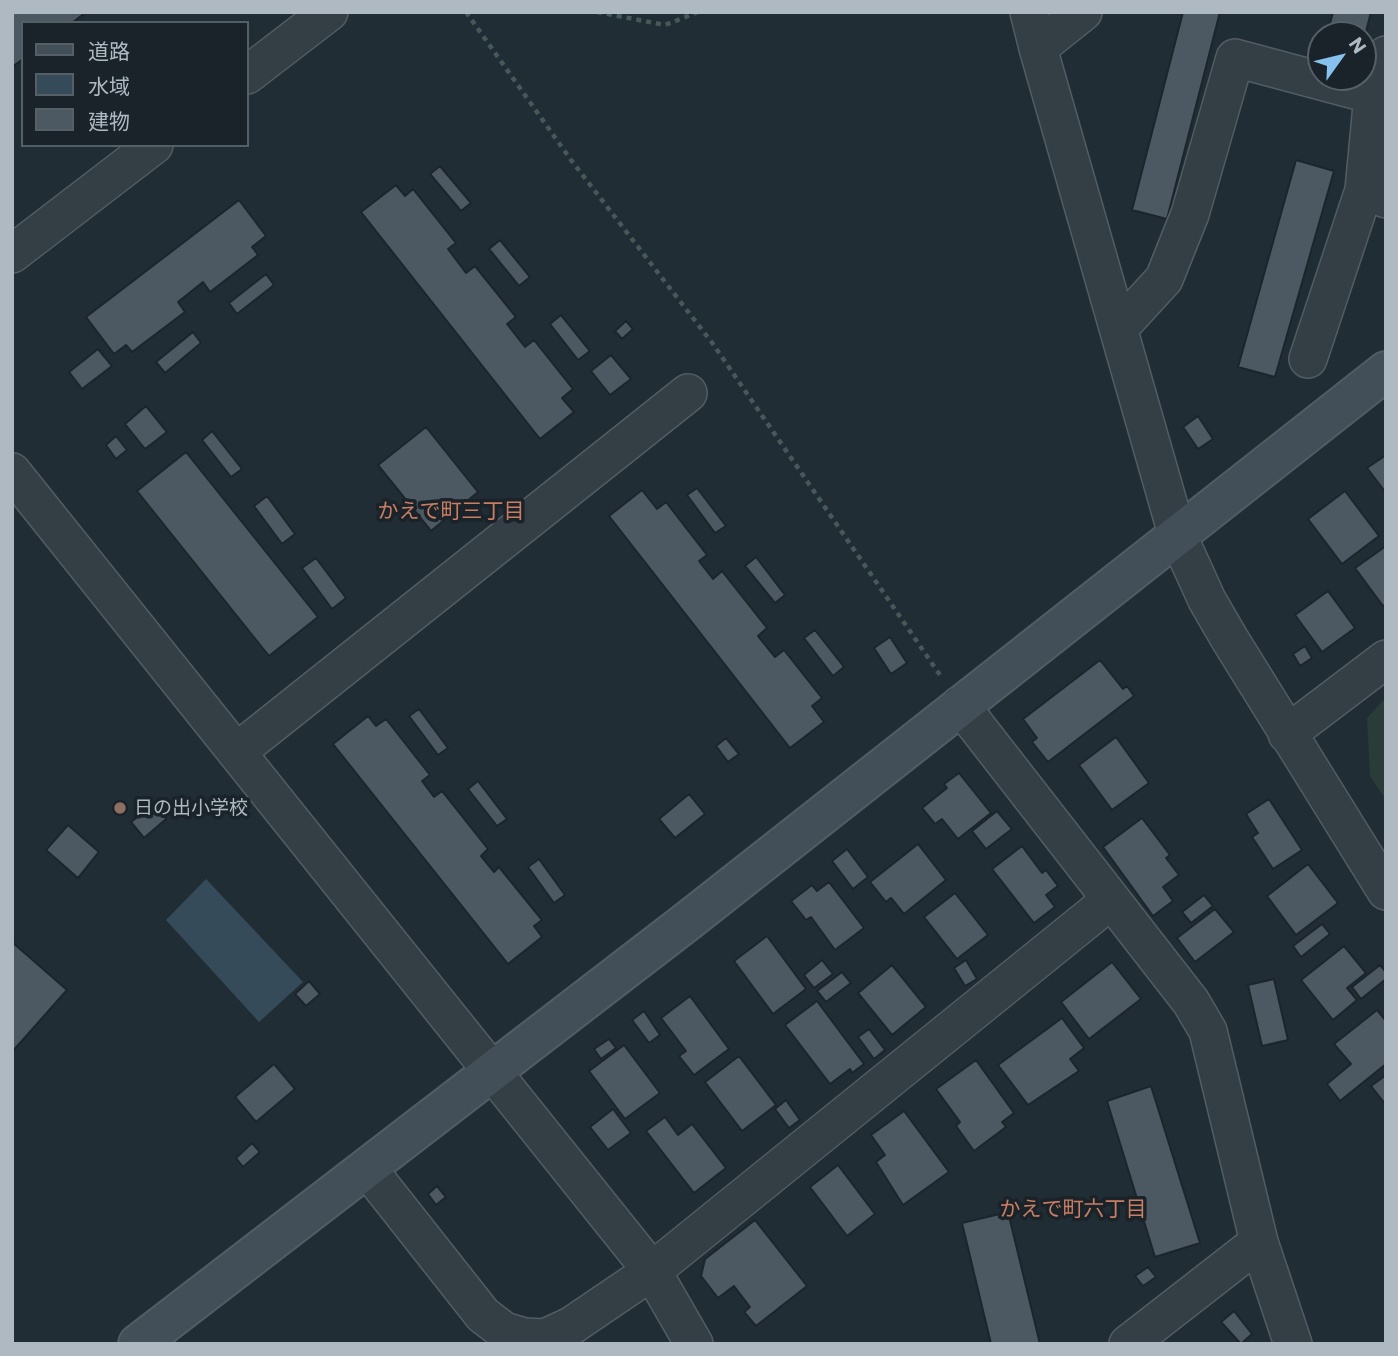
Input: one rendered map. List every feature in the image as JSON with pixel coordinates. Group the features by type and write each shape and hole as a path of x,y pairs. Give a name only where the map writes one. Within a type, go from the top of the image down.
{"street":[{"path":"248,74 329,12"},
{"path":"1029,12 1177,534 1207,600 1386,891"},
{"path":"1038,48 1083,12"},
{"path":"1308,359 1375,194 1373,95 1386,55"},
{"path":"1120,327 1164,279 1190,214 1234,58 1373,95"},
{"path":"12,254 151,147"},
{"path":"138,1344 689,920 1386,370"},
{"path":"238,751 688,393"},
{"path":"12,472 493,1069 652,1271 694,1344"},
{"path":"1287,734 1386,659"},
{"path":"960,705 1191,1002 1208,1031 1259,1242 1293,1344"},
{"path":"367,1168 483,1315 504,1331 524,1338 545,1338 571,1326 652,1271 1111,900"},
{"path":"1128,1344 1259,1242"}],"path":[{"path":"466,12 570,160 713,344 960,705"},
{"path":"597,12 665,26 698,12"}],"green space":[{"path":"1386,697 1386,800 1370,776 1367,718"}],"water":[{"path":"206,879 303,982 259,1022 166,920"}],"building":[{"path":"12,12 86,12 75,21 21,21 21,60 12,67"},
{"path":"1183,12 1220,12 1167,219 1132,210"},
{"path":"1333,12 1371,12 1369,21 1331,21"},
{"path":"1296,160 1334,171 1275,377 1238,367"},
{"path":"440,166 471,203 461,211 430,174"},
{"path":"396,185 405,196 413,189 456,243 448,249 466,273 475,266 516,317 507,324 525,347 534,340 573,389 562,398 574,412 540,439 361,212"},
{"path":"239,200 266,236 252,247 258,255 210,292 203,282 178,302 185,312 132,352 126,345 114,354 86,317"},
{"path":"500,240 530,277 519,286 489,249"},
{"path":"266,274 274,285 237,314 229,303"},
{"path":"561,315 590,351 578,360 550,324"},
{"path":"626,321 633,329 622,339 615,331"},
{"path":"193,332 201,343 165,373 156,362"},
{"path":"98,349 112,366 82,389 69,372"},
{"path":"611,355 631,379 610,395 591,371"},
{"path":"146,406 167,432 145,449 125,424"},
{"path":"1198,416 1213,439 1198,449 1183,427"},
{"path":"426,427 478,492 431,531 378,465"},
{"path":"212,431 242,469 231,477 202,440"},
{"path":"116,436 127,450 116,459 106,445"},
{"path":"186,452 318,617 269,656 137,491"},
{"path":"1386,455 1386,493 1367,468"},
{"path":"697,488 726,526 715,533 687,495"},
{"path":"642,490 657,509 666,502 707,555 699,561 713,579 722,571 767,628 758,636 775,657 784,650 822,698 812,706 824,722 790,748 609,516"},
{"path":"1345,491 1379,536 1342,564 1308,519"},
{"path":"267,496 295,534 282,544 254,506"},
{"path":"1386,546 1386,604 1383,606 1355,568"},
{"path":"756,557 785,595 775,603 745,566"},
{"path":"316,558 346,598 332,609 302,568"},
{"path":"1328,591 1355,628 1322,652 1295,615"},
{"path":"815,630 844,667 833,676 804,638"},
{"path":"890,637 907,663 891,674 874,648"},
{"path":"1305,646 1312,658 1300,666 1293,654"},
{"path":"1100,660 1123,689 1127,686 1134,696 1048,762 1032,742 1037,738 1023,719"},
{"path":"419,709 448,748 438,755 409,716"},
{"path":"368,716 376,726 386,719 430,775 422,781 434,797 442,791 488,849 481,856 494,872 499,867 542,920 534,926 542,937 508,964 333,744"},
{"path":"1116,737 1149,783 1112,810 1079,765"},
{"path":"726,738 739,754 728,762 716,746"},
{"path":"959,773 991,813 958,839 942,819 935,824 922,808 947,788 944,784"},
{"path":"478,781 507,819 497,826 468,789"},
{"path":"689,794 705,814 675,838 659,819"},
{"path":"1269,799 1302,850 1273,869 1252,837 1258,833 1246,814"},
{"path":"154,804 166,819 144,838 131,822"},
{"path":"997,811 1012,829 986,849 972,831"},
{"path":"1142,818 1170,855 1166,858 1179,875 1163,887 1173,901 1153,916 1103,847"},
{"path":"68,825 99,852 78,878 46,850"},
{"path":"918,844 946,880 904,914 891,898 886,902 870,882"},
{"path":"1022,846 1042,873 1046,870 1058,886 1046,895 1055,907 1034,923 992,869"},
{"path":"847,849 868,877 853,889 832,861"},
{"path":"539,859 565,895 554,903 528,867"},
{"path":"1308,864 1338,903 1296,935 1267,896"},
{"path":"829,882 864,928 835,950 811,917 806,920 791,901 812,885 817,891"},
{"path":"955,893 988,935 957,959 924,917"},
{"path":"1204,895 1213,906 1191,923 1182,912"},
{"path":"1215,909 1234,932 1195,962 1177,938"},
{"path":"1322,924 1330,934 1301,957 1293,946"},
{"path":"767,936 806,989 773,1014 734,961"},
{"path":"12,942 67,990 12,1052"},
{"path":"1344,946 1366,973 1347,988 1357,1000 1333,1020 1301,980"},
{"path":"822,960 833,974 814,988 804,975"},
{"path":"966,960 977,979 965,986 954,968"},
{"path":"1112,962 1141,999 1089,1039 1061,1002"},
{"path":"892,965 926,1007 892,1035 858,993"},
{"path":"1380,965 1386,972 1386,979 1361,999 1352,987"},
{"path":"842,972 851,983 826,1002 817,991"},
{"path":"1274,979 1288,1040 1262,1046 1248,985"},
{"path":"309,981 320,994 306,1006 295,994"},
{"path":"690,996 729,1049 694,1075 679,1056 686,1051 661,1018"},
{"path":"817,1001 864,1064 852,1073 850,1069 830,1084 785,1025"},
{"path":"1377,1010 1386,1021 1386,1064 1340,1101 1327,1084 1351,1064 1334,1044"},
{"path":"644,1011 660,1035 649,1043 632,1020"},
{"path":"1062,1018 1084,1048 1070,1059 1079,1071 1028,1105 998,1065"},
{"path":"869,1029 885,1050 874,1059 858,1037"},
{"path":"609,1039 616,1048 601,1059 594,1049"},
{"path":"624,1045 660,1093 625,1119 589,1071"},
{"path":"739,1056 776,1105 742,1131 705,1082"},
{"path":"976,1060 1014,1113 1002,1122 1006,1127 974,1151 956,1126 960,1122 936,1089"},
{"path":"274,1064 295,1089 256,1122 235,1097"},
{"path":"1386,1075 1386,1105 1371,1086"},
{"path":"1151,1086 1200,1243 1155,1257 1107,1101"},
{"path":"786,1100 800,1120 789,1128 775,1109"},
{"path":"613,1109 631,1133 608,1150 590,1127"},
{"path":"904,1111 949,1172 903,1205 876,1162 885,1155 871,1135"},
{"path":"665,1117 678,1135 692,1124 726,1168 694,1193 646,1131"},
{"path":"252,1143 260,1152 243,1167 236,1158"},
{"path":"838,1165 875,1214 847,1236 810,1187"},
{"path":"437,1186 446,1197 436,1205 428,1194"},
{"path":"1008,1212 1040,1344 991,1344 962,1223"},
{"path":"755,1220 807,1286 756,1326 744,1312 750,1307 734,1286 718,1298 701,1276 705,1259"},
{"path":"1148,1267 1156,1277 1143,1286 1135,1276"},
{"path":"1234,1311 1252,1334 1241,1344 1221,1322"}],"place":[{"name":"日の出小学校","path":"120,808"}],"district":[{"name":"かえで町三丁目","path":"451,511"},
{"name":"かえで町六丁目","path":"1073,1209"}]}
